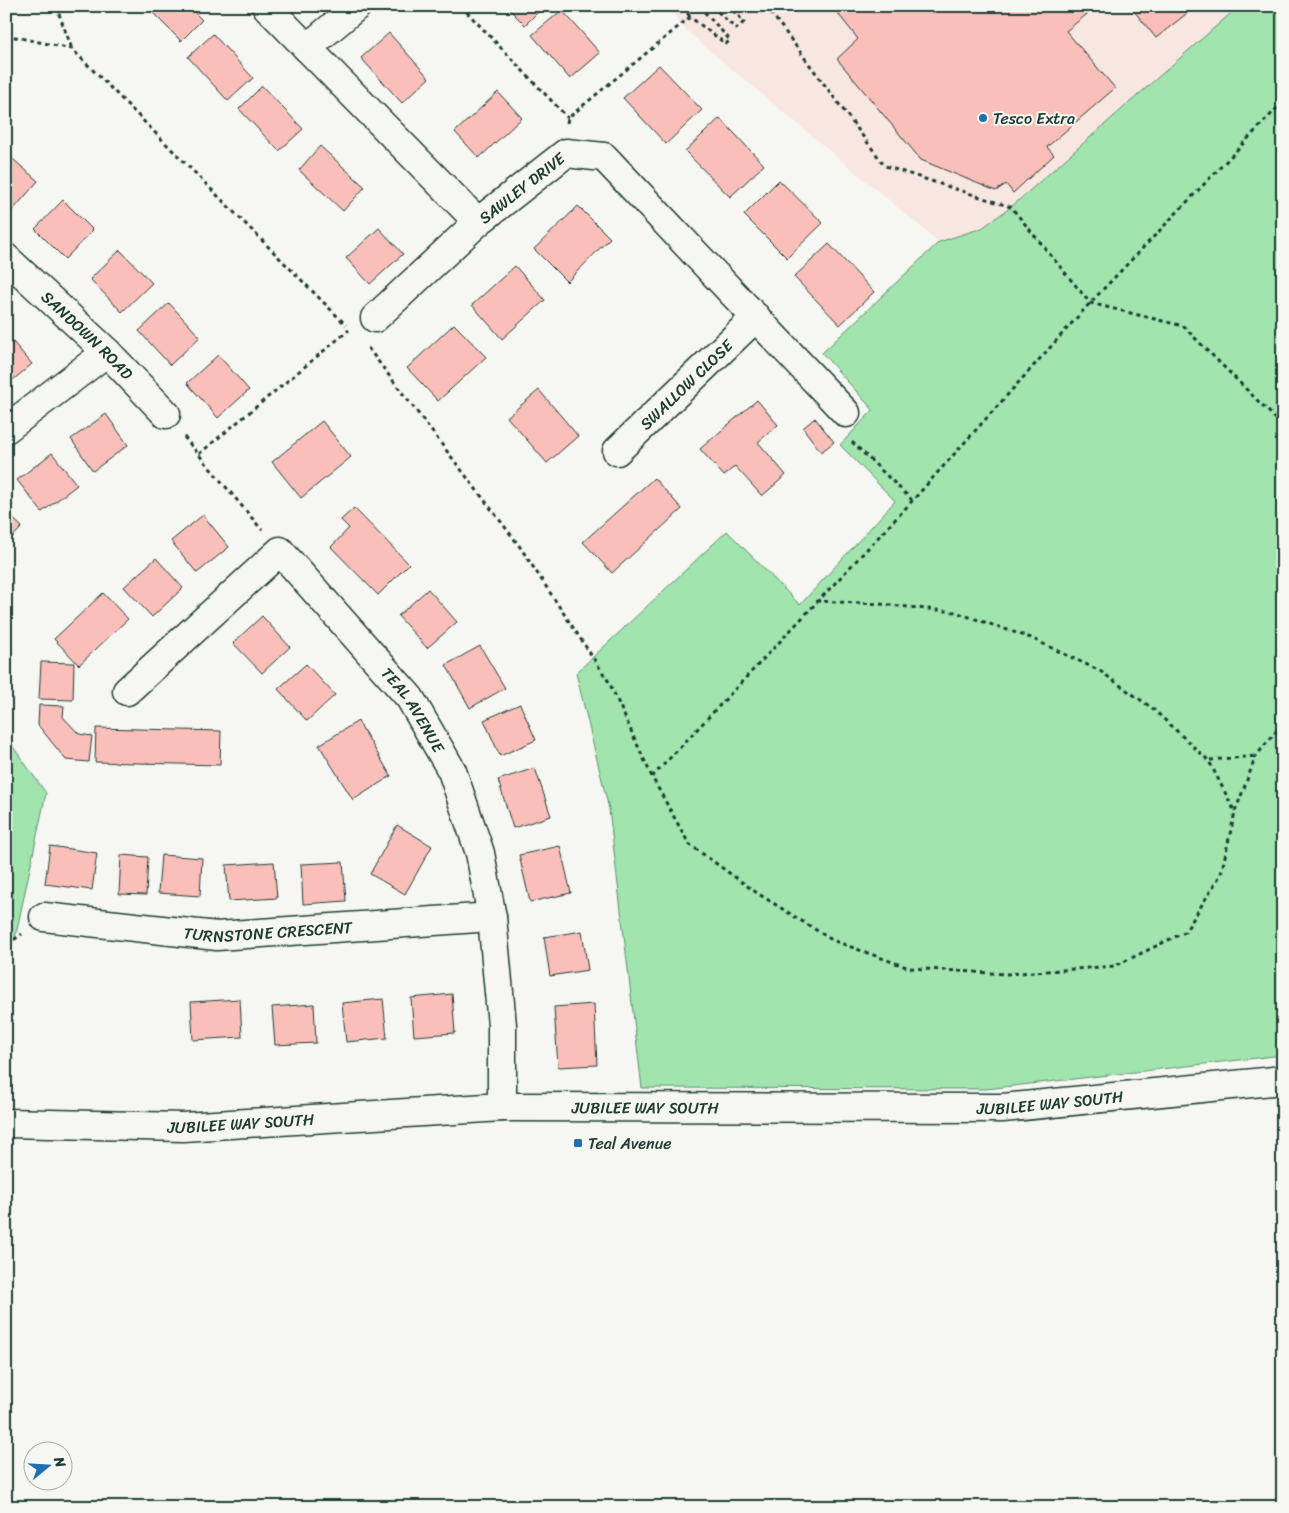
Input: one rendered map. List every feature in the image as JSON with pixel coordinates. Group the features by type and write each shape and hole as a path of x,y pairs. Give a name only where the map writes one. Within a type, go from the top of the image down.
{"street":[{"name":"SAWLEY DRIVE","path":"266,6 478,222 566,153 604,157 846,413"},
{"path":"307,48 357,6"},
{"path":"366,327 478,222"},
{"name":"SANDOWN ROAD","path":"6,258 107,352 166,414"},
{"name":"SWALLOW CLOSE","path":"617,452 756,317"},
{"path":"6,429 107,352"},
{"path":"127,691 280,551"},
{"name":"TEAL AVENUE","path":"280,551 410,698 452,772 480,853 492,918 502,1025 502,1106"},
{"name":"TURNSTONE CRESCENT","path":"44,917 217,936 492,918"},
{"name":"JUBILEE WAY SOUTH","path":"6,1123 183,1127 502,1106 1003,1108 1283,1080"}],"path":[{"path":"56,6 72,49 350,329"},
{"path":"462,6 568,118 566,153"},
{"path":"684,6 690,16 726,44 730,40 699,6"},
{"path":"712,6 736,29 744,22 729,6"},
{"path":"766,6 885,166 1011,207 1090,303 1183,326 1283,426"},
{"path":"568,118 690,16"},
{"path":"6,35 72,49"},
{"path":"652,777 913,500 1090,303 1283,102"},
{"path":"199,454 350,329 366,327"},
{"path":"363,342 518,544 609,682 652,777 689,844 757,893 832,940 909,968 919,969 1007,974 1115,966 1185,932 1221,874 1235,812 1256,756 1283,723"},
{"path":"846,413 837,427 913,500"},
{"path":"166,414 280,551"},
{"path":"816,601 880,604 955,612 1032,638 1100,671 1152,708 1209,760 1235,812"},
{"path":"1209,760 1256,756"}],"shaded area":[{"path":"666,6 1239,6 1011,207 982,228 939,242 689,33"}],"green space":[{"path":"1239,6 1283,6 1283,1055 986,1089 642,1088 609,809 576,673 727,531 800,605 895,501 840,445 873,410 822,353 939,242 982,228 1011,207"},
{"path":"6,737 46,793 15,939 6,938"}],"building":[{"path":"146,6 188,6 202,20 181,41"},
{"path":"506,6 544,6 525,25"},
{"name":"Tesco Extra","path":"832,6 1097,6 1066,31 1115,88 1047,147 1054,155 1013,193 1006,184 996,191 921,160 837,59 858,39"},
{"path":"1130,6 1196,6 1156,38"},
{"path":"562,10 600,53 570,79 532,35"},
{"path":"389,33 429,78 402,103 361,58"},
{"path":"213,34 253,78 228,101 188,57"},
{"path":"659,65 702,110 666,144 623,98"},
{"path":"262,86 303,129 279,151 239,109"},
{"path":"498,92 522,118 479,158 455,132"},
{"path":"720,118 764,165 730,197 685,151"},
{"path":"320,146 365,187 343,211 299,170"},
{"path":"6,153 38,181 13,210 6,205"},
{"path":"779,180 823,223 787,258 744,215"},
{"path":"63,200 93,230 65,259 35,229"},
{"path":"578,206 610,238 567,282 534,249"},
{"path":"379,228 403,254 370,284 346,258"},
{"path":"829,244 874,292 840,325 794,277"},
{"path":"120,250 152,283 122,312 90,279"},
{"path":"515,266 545,300 502,339 472,305"},
{"path":"169,303 200,337 170,365 139,331"},
{"path":"454,324 486,357 438,401 407,368"},
{"path":"13,342 32,364 7,385 6,347"},
{"path":"218,355 249,390 218,418 187,383"},
{"path":"539,390 578,436 547,463 507,417"},
{"path":"757,400 778,425 758,442 786,475 762,496 735,466 724,476 700,449"},
{"path":"106,414 128,445 93,471 71,439"},
{"path":"815,418 834,442 821,452 803,428"},
{"path":"322,421 351,457 301,498 272,462"},
{"path":"52,453 77,485 42,512 17,480"},
{"path":"654,478 682,509 612,573 583,542"},
{"path":"354,508 409,564 378,595 331,547 349,528 341,520"},
{"path":"6,512 22,527 6,544"},
{"path":"203,515 229,547 197,573 171,541"},
{"path":"156,558 183,588 152,617 124,587"},
{"path":"428,589 457,622 427,648 398,616"},
{"path":"103,593 128,619 79,665 54,639"},
{"path":"262,616 290,647 262,673 233,643"},
{"path":"480,646 505,688 470,708 446,665"},
{"path":"41,662 74,663 73,700 39,699"},
{"path":"306,664 335,695 307,721 278,689"},
{"path":"520,704 536,740 500,756 484,720"},
{"path":"39,705 64,706 63,717 79,734 92,736 89,762 66,760 38,725"},
{"path":"358,721 391,776 353,800 319,745"},
{"path":"96,728 221,731 220,765 95,762"},
{"path":"535,768 551,816 513,828 498,780"},
{"path":"397,825 432,846 405,894 370,874"},
{"path":"50,846 97,853 92,890 45,884"},
{"path":"560,846 571,893 530,902 519,855"},
{"path":"121,855 148,857 146,895 119,894"},
{"path":"161,855 202,858 200,896 158,893"},
{"path":"274,862 277,898 229,901 226,865"},
{"path":"343,862 346,901 303,904 301,864"},
{"path":"582,931 588,970 550,976 544,937"},
{"path":"452,994 455,1033 414,1036 411,998"},
{"path":"240,999 242,1037 193,1040 191,1002"},
{"path":"383,999 387,1038 346,1042 342,1003"},
{"path":"314,1004 316,1043 275,1045 272,1007"},
{"path":"594,1004 597,1065 558,1067 554,1007"}],"place":[{"name":"Tesco Extra","path":"983,118"},
{"name":"Teal Avenue","path":"578,1143"}]}
